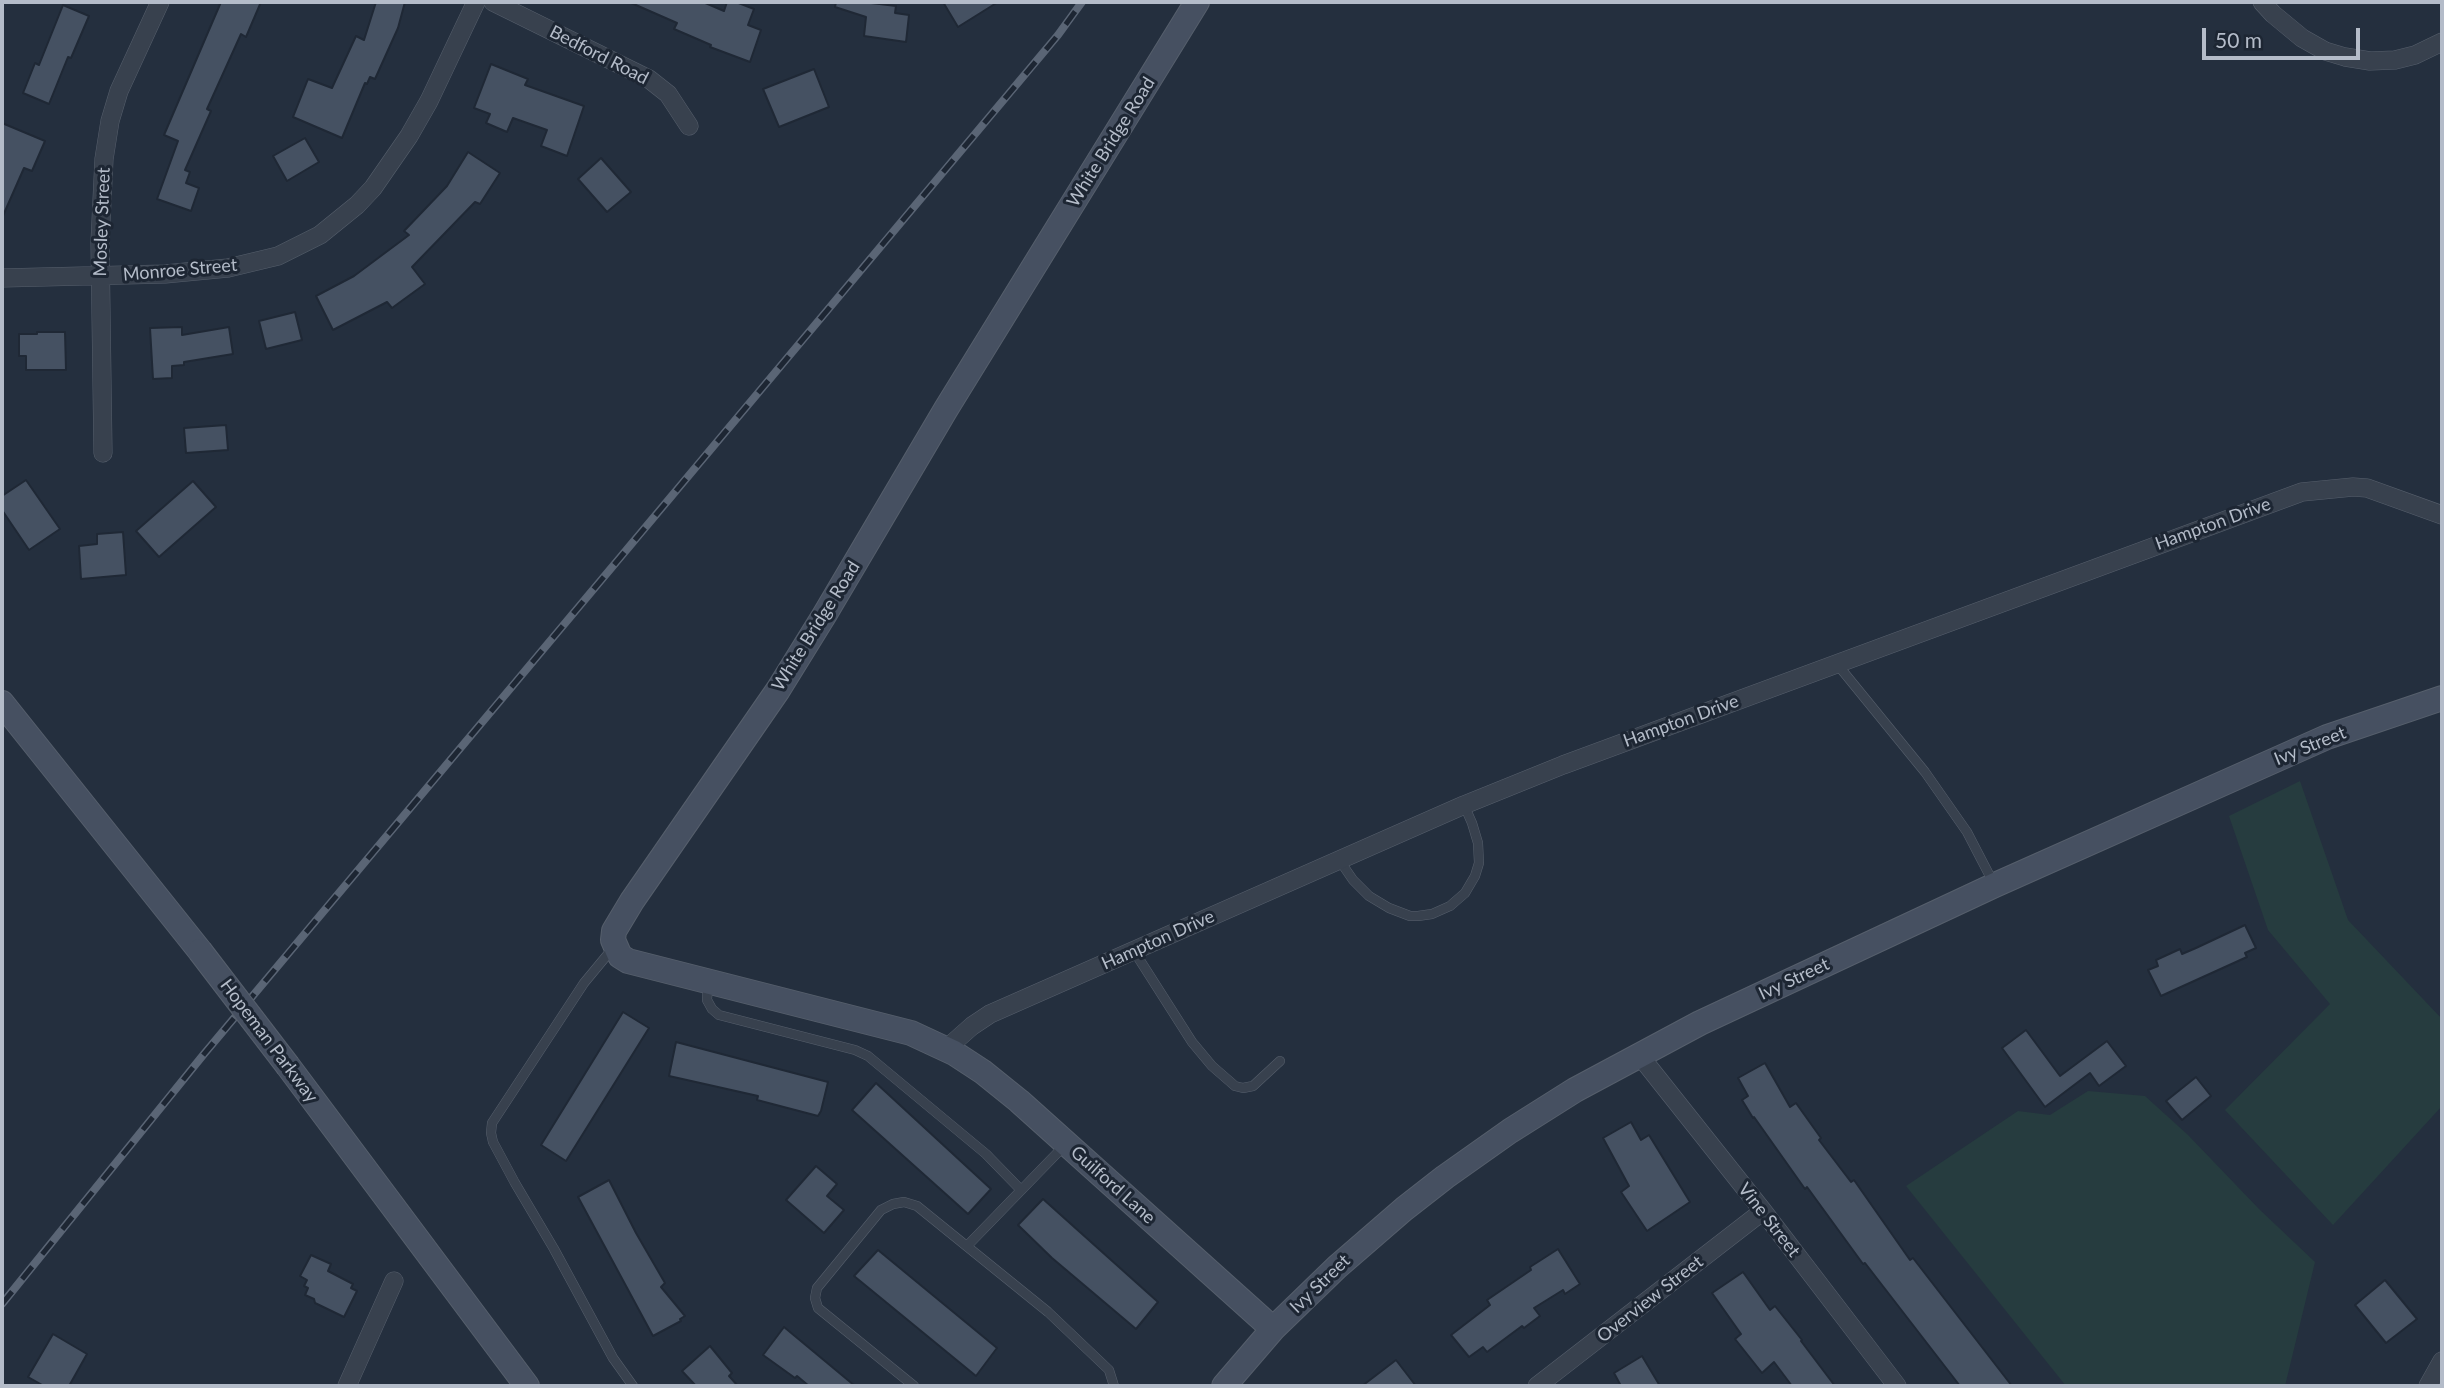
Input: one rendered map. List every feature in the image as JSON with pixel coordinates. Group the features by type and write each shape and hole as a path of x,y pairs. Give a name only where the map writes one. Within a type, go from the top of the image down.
{"main road":[{"name":"White Bridge Road","path":"614,946 614,931 632,901 798,657 953,397 1197,2"},
{"name":"Ivy Street","path":"1224,1386 1273,1329 1337,1267 1445,1177 1575,1090 1700,1023 1995,885 2327,737 2442,698"},
{"name":"Hopeman Parkway","path":"2,703 200,951 527,1386"},
{"path":"614,946 620,956 628,961 911,1033 946,1049"},
{"name":"Guilford Lane","path":"946,1049 983,1072 1273,1329"}],"street":[{"name":"Mosley Street","path":"103,453 100,276 104,159 110,121 119,91 160,2"},
{"name":"Monroe Street","path":"2,278 177,273 228,268 255,263 299,246 339,221 373,188 409,136 429,101 476,2"},
{"name":"Bedford Road","path":"493,2 649,79 668,94 689,126"},
{"path":"2262,2 2302,38 2325,51 2345,57 2370,61 2395,60 2415,55 2442,42"},
{"name":"Hampton Drive","path":"946,1049 990,1014 1563,765 2302,492 2367,488 2442,515"},
{"name":"Vine Street","path":"1640,1056 1763,1211 1896,1386"},
{"name":"Overview Street","path":"1538,1386 1763,1211"},
{"path":"347,1386 394,1281"},
{"path":"2428,1386 2442,1361"}],"lane":[{"path":"1837,664 1932,782 1967,832 1995,885"},
{"path":"1340,860 1361,888 1389,908 1410,916 1432,914 1450,906 1465,892 1479,863 1475,833 1464,806"},
{"path":"614,946 584,983 492,1123 491,1133 498,1152 613,1358 633,1386"},
{"path":"1134,951 1192,1042 1212,1066 1235,1086 1252,1086 1280,1061"},
{"path":"708,981 707,1000 719,1015 855,1050 868,1056 986,1154 1021,1190"},
{"path":"967,1245 1066,1144"},
{"path":"914,1386 818,1308 815,1298 817,1288 881,1210 904,1202 917,1206 1048,1312 1109,1370 1114,1386"}],"green space":[{"path":"2300,781 2348,920 2442,1019 2442,1106 2333,1225 2225,1110 2330,1004 2268,930 2229,816"},
{"path":"2088,1091 2145,1096 2188,1135 2259,1209 2315,1262 2285,1386 2066,1386 1906,1186 2018,1111 2050,1115"}],"building":[{"path":"221,2 261,2 246,37 241,34 207,109 211,111 185,170 190,172 186,183 199,188 191,211 157,199 178,141 164,135"},
{"path":"376,2 405,2 398,28 375,79 370,77 367,84 365,83 342,138 293,117 308,79 332,88 356,36 364,40"},
{"path":"629,2 703,2 724,11 727,2 736,2 754,9 748,25 761,30 750,62 710,47 711,45 674,29 677,23"},
{"path":"836,2 896,6 895,13 909,15 906,42 864,36 866,17 835,7"},
{"path":"943,2 998,2 958,27"},
{"path":"63,5 89,16 71,58 68,57 49,104 23,93 35,63 39,65"},
{"path":"491,64 528,79 525,85 584,106 567,156 541,146 547,130 513,118 507,132 486,123 490,114 474,108"},
{"path":"814,69 829,107 779,127 763,89"},
{"path":"2,123 45,141 32,171 24,168 2,218"},
{"path":"305,138 319,162 287,181 273,156"},
{"path":"468,152 500,173 480,204 475,202 412,267 425,284 392,308 387,302 333,330 316,296 354,276 409,235 404,231 447,186"},
{"path":"601,158 631,192 607,212 578,179"},
{"path":"295,312 302,340 266,349 259,321"},
{"path":"182,327 182,335 229,327 233,354 184,362 184,365 172,366 172,378 153,379 150,328"},
{"path":"65,332 66,370 26,370 26,356 19,356 19,334"},
{"path":"226,425 228,450 186,453 184,428"},
{"path":"26,480 60,529 29,550 2,510 2,496"},
{"path":"193,481 216,507 159,557 136,531"},
{"path":"123,532 126,575 81,579 79,546 97,544 97,534"},
{"path":"2245,925 2256,948 2245,953 2247,957 2161,996 2148,970 2158,966 2156,960 2180,949 2182,954"},
{"path":"623,1012 649,1028 566,1161 541,1145"},
{"path":"2026,1030 2060,1076 2107,1041 2126,1066 2099,1086 2090,1073 2045,1107 2002,1048"},
{"path":"676,1042 828,1082 821,1111 818,1116 757,1100 758,1096 669,1076"},
{"path":"1765,1063 1790,1107 1796,1103 1821,1138 1819,1140 1851,1182 1854,1180 1910,1260 1913,1258 2012,1386 1960,1386 1865,1263 1863,1264 1807,1187 1805,1189 1742,1100 1748,1096 1738,1078"},
{"path":"2196,1077 2211,1096 2182,1120 2166,1101"},
{"path":"876,1083 991,1189 968,1214 852,1110"},
{"path":"1631,1122 1641,1140 1649,1135 1690,1202 1647,1231 1621,1192 1629,1186 1603,1138"},
{"path":"816,1166 837,1184 827,1196 844,1210 824,1233 786,1200"},
{"path":"609,1180 665,1283 661,1287 685,1316 681,1321 653,1336 578,1197"},
{"path":"1043,1199 1158,1302 1136,1329 1052,1258 1018,1225"},
{"path":"1558,1249 1580,1284 1565,1294 1563,1290 1534,1308 1540,1316 1524,1328 1522,1326 1487,1352 1483,1347 1469,1357 1451,1335 1490,1305 1487,1300"},
{"path":"878,1250 997,1348 976,1376 854,1276"},
{"path":"311,1255 331,1264 328,1271 353,1284 351,1288 357,1291 344,1317 305,1295 308,1288 304,1286 307,1280 300,1276"},
{"path":"1743,1272 1770,1310 1775,1306 1835,1386 1792,1386 1774,1362 1762,1373 1735,1339 1741,1334 1712,1293"},
{"path":"2385,1280 2417,1319 2386,1343 2355,1305"},
{"path":"784,1327 855,1386 809,1386 763,1355"},
{"path":"53,1334 87,1354 69,1386 44,1386 28,1377"},
{"path":"710,1346 732,1373 729,1376 738,1386 696,1386 682,1371"},
{"path":"1642,1356 1660,1386 1621,1386 1614,1373"},
{"path":"1396,1360 1416,1386 1362,1386"}],"railway":[{"path":"2,1304 204,1054 1058,35 1082,2"}]}
